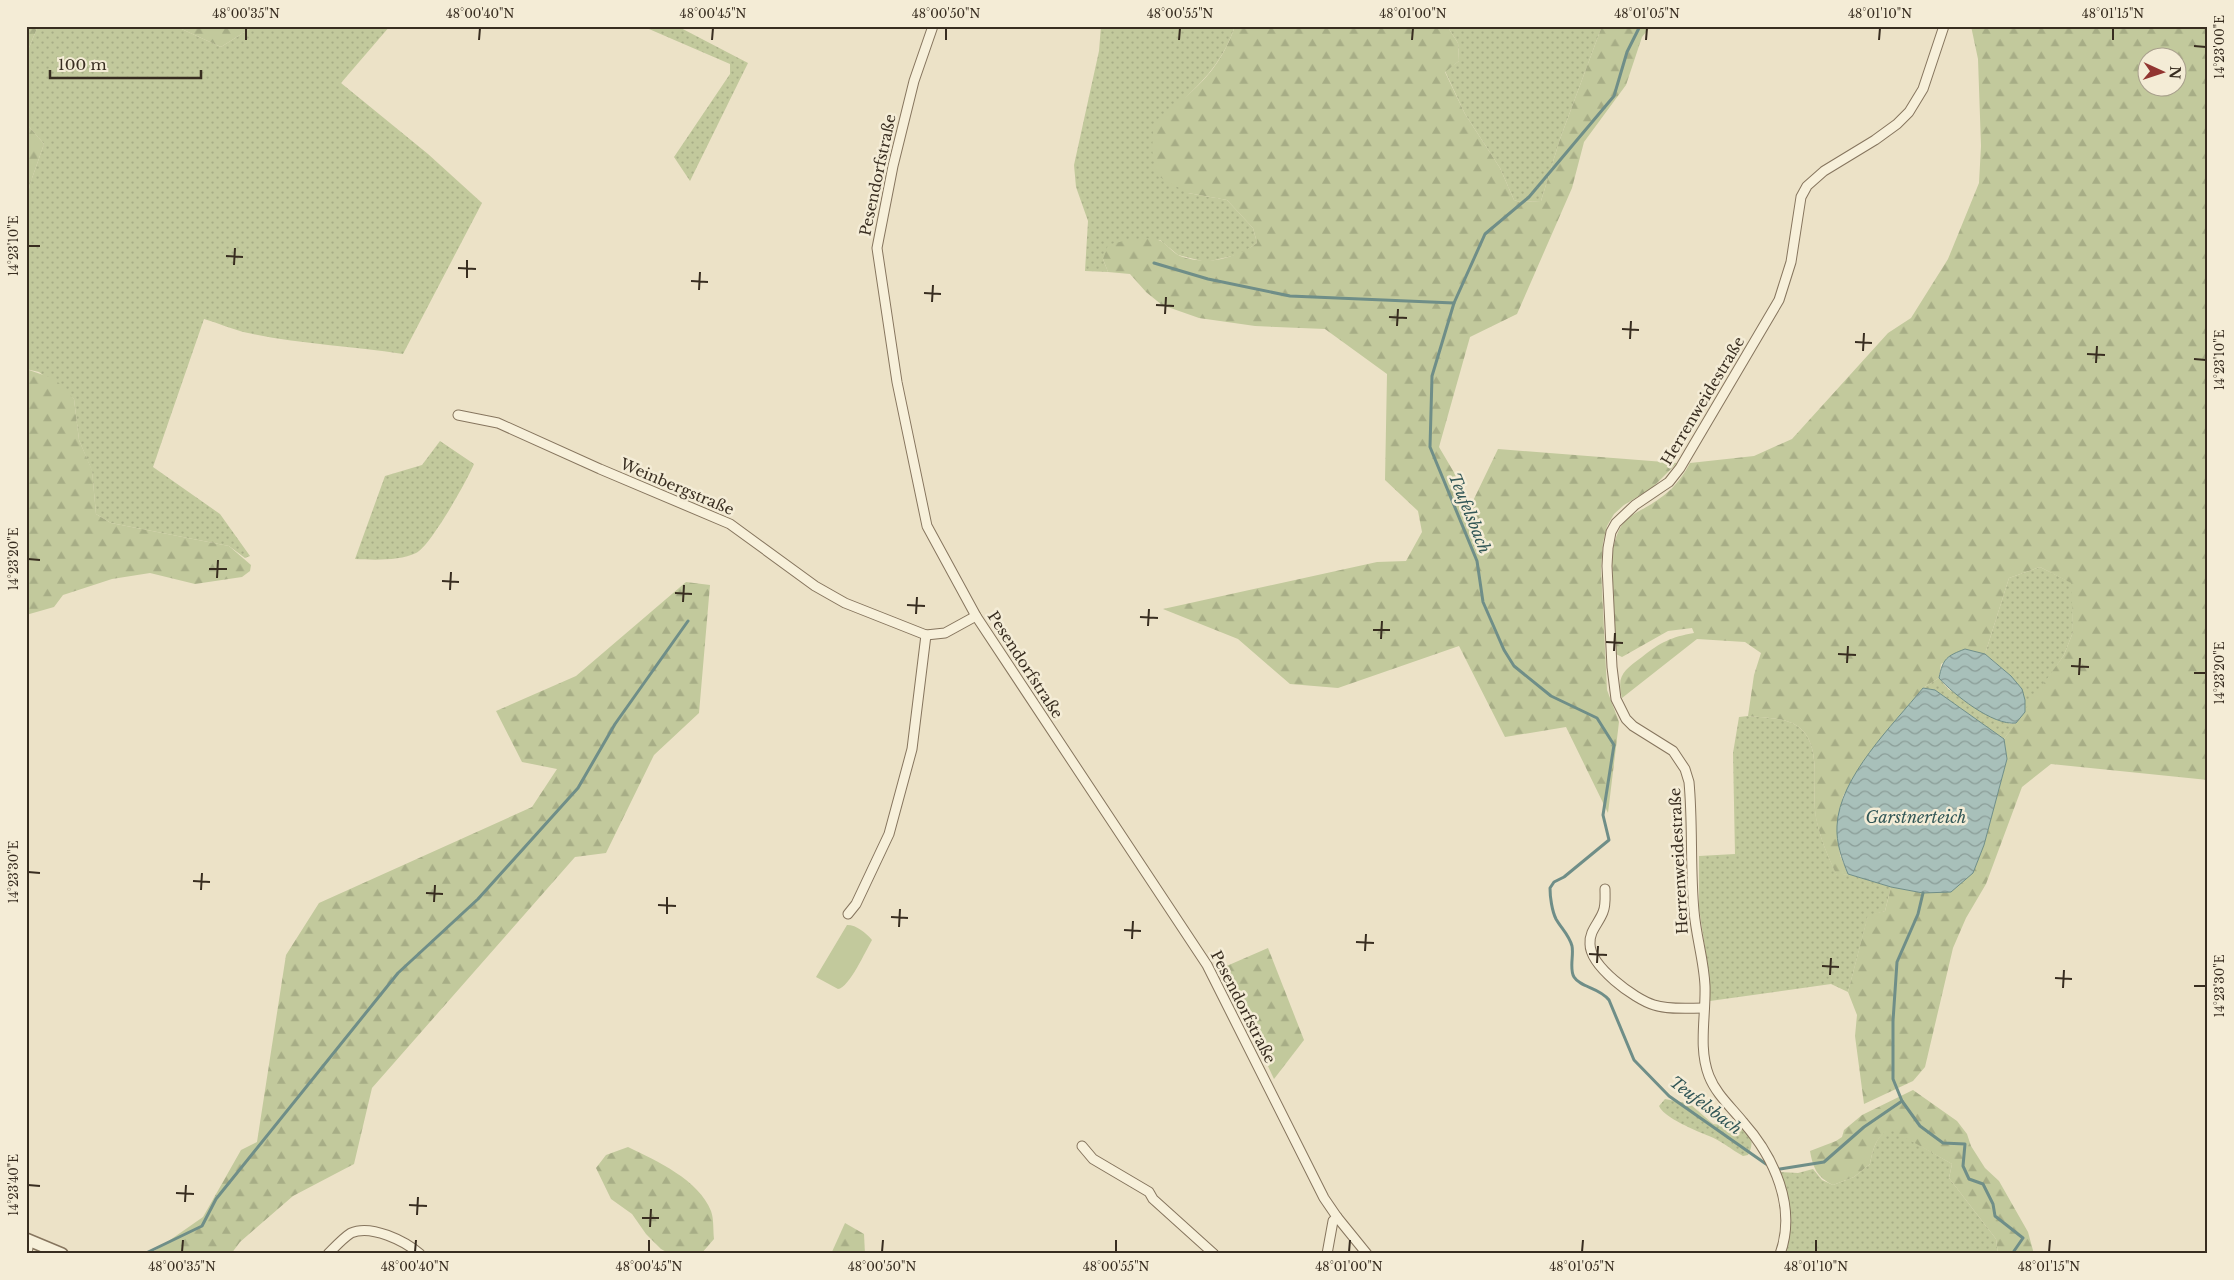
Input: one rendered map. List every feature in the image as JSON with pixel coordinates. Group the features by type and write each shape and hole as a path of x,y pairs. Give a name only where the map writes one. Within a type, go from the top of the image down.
{"street":[{"name":"Pesendorfstraße","path":"933,26 914,81 893,166 876,248 897,382 927,526 976,616 1207,965 1309,1169 1337,1217 1367,1254"},
{"name":"Herrenweidestraße","path":"1780,1254 1786,1227 1779,1185 1765,1151 1722,1098 1709,1076 1703,1048 1704,977 1694,909 1689,782 1685,769 1673,751 1633,726 1626,719 1616,699 1612,667 1607,566 1611,532 1624,514 1664,486 1680,468 1779,300 1791,262 1801,197 1807,186 1824,171 1898,124 1909,112 1923,89 1944,26"},
{"name":"Weinbergstraße","path":"458,415 498,423 730,524 815,586 837,599 926,635"},
{"path":"848,914 856,904 888,834 899,796 912,749 926,635 946,633 976,616"},
{"path":"1605,889 1604,910 1592,931 1590,939 1592,954 1596,963 1615,980 1646,1002 1656,1006 1704,1008"},
{"path":"1082,1146 1093,1159 1149,1192 1152,1199 1214,1254"},
{"path":"1093,1159 1096,1148"},
{"path":"1327,1254 1332,1226 1337,1217"},
{"path":"328,1254 350,1234 364,1231 395,1238 420,1254"},
{"path":"27,1254 28,1239 62,1254"}],"green space":[{"path":"26,26 38,26 26,55"},
{"path":"38,26 175,26 221,47 254,26 390,26 341,83 428,154 482,203 403,354 267,337 242,332 204,319 153,467 220,514 250,556 245,558 229,546 111,523 96,514 92,471 79,440 74,399 39,372 26,369 26,204 30,184 44,144 26,123 26,55"},
{"path":"175,26 254,26 221,47"},
{"path":"642,26 677,26 748,63 690,181 674,157 730,74 730,64"},
{"path":"1101,26 1235,26 1226,47 1215,65 1185,98 1188,193 1227,200 1253,228 1257,243 1241,254 1206,262 1178,255 1160,240 1103,259 1108,272 1085,271 1088,221 1076,187 1074,165 1099,51"},
{"path":"1235,26 1447,26 1458,43 1459,61 1445,72 1465,114 1500,168 1514,200 1520,202 1541,201 1560,139 1602,26 1651,26 1642,37 1626,85 1584,142 1572,188 1517,314 1470,337 1439,447 1472,503 1498,449 1677,463 1652,488 1624,505 1614,514 1607,526 1603,542 1601,569 1607,690 1619,722 1608,813 1566,727 1505,737 1459,646 1338,688 1290,684 1238,639 1163,609 1377,562 1406,561 1422,532 1418,511 1385,480 1387,374 1325,329 1255,326 1199,318 1162,305 1146,292 1130,274 1108,272 1103,259 1108,245 1138,239 1158,240 1180,256 1200,260 1229,257 1257,243 1253,228 1227,200 1188,193 1156,175 1152,149 1154,122 1203,81 1221,57"},
{"path":"1447,26 1602,26 1560,139 1541,201 1520,202 1514,200 1500,168 1465,114 1445,71 1459,61 1458,43"},
{"path":"1971,26 2208,26 2208,780 2051,764 2022,787 1986,884 1966,918 1953,948 1925,1067 1913,1081 1864,1104 1855,1036 1857,1015 1848,992 1868,915 1885,911 1891,887 1923,893 1973,873 1984,845 2007,759 2004,739 2064,655 2073,632 2071,583 2040,567 2009,578 1985,654 1965,649 1941,664 1939,678 1923,688 1866,759 1843,796 1837,826 1840,855 1848,874 1837,876 1816,818 1814,758 1812,746 1807,736 1795,724 1775,719 1748,716 1754,675 1761,653 1745,642 1697,639 1622,698 1620,683 1623,673 1627,669 1655,647 1666,641 1694,633 1692,628 1668,631 1622,657 1616,654 1612,558 1618,532 1623,524 1635,513 1667,493 1685,472 1690,463 1754,456 1792,439 1888,333 1911,318 1948,259 1979,183 1981,146 1978,59"},
{"path":"26,123 44,144 30,184 26,204"},
{"path":"26,369 55,379 74,399 79,440 92,470 96,514 111,523 229,546 251,565 250,571 242,577 195,584 150,573 112,579 63,595 54,607 26,615"},
{"path":"440,441 474,464 457,497 430,539 422,548 410,556 370,560 355,559 385,476 422,465"},
{"path":"2040,567 2072,583 2073,632 2064,655 2025,712 2022,694 2018,686 2006,672 1985,654 2009,578"},
{"path":"686,582 710,585 699,713 654,755 606,853 575,857 372,1088 354,1164 293,1196 240,1242 231,1254 150,1254 203,1217 241,1150 257,1142 286,955 319,903 532,807 557,769 522,762 496,711 576,676"},
{"path":"1939,678 1948,689 2010,724 2016,723 2004,739 1935,690 1923,688"},
{"path":"1739,717 1775,719 1795,724 1807,736 1812,746 1814,758 1816,817 1830,861 1837,875 1848,874 1891,887 1885,911 1868,916 1848,992 1831,984 1710,1001 1710,981 1699,908 1699,856 1735,854 1733,753"},
{"path":"847,925 858,928 872,940 852,976 838,989 816,977"},
{"path":"1268,948 1304,1040 1274,1079 1222,968"},
{"path":"1913,1090 1957,1121 1967,1134 1971,1146 1985,1168 1999,1181 2028,1232 2034,1254 1998,1254 1996,1239 1949,1178 1952,1164 1890,1129 1878,1139 1870,1164 1854,1177 1833,1185 1819,1175 1810,1151 1836,1141 1842,1137 1844,1130 1862,1115"},
{"path":"1665,1099 1690,1104 1713,1124 1721,1125 1733,1120 1743,1126 1750,1134 1752,1144 1748,1155 1743,1156 1717,1140 1681,1124 1667,1115 1659,1106"},
{"path":"1890,1128 1952,1164 1949,1178 1996,1239 1998,1254 1783,1254 1789,1233 1790,1213 1780,1172 1798,1173 1813,1169 1822,1180 1833,1185 1854,1177 1870,1164 1878,1139"},
{"path":"628,1147 676,1173 697,1190 705,1200 712,1214 714,1239 701,1254 670,1254 661,1249 646,1234 632,1214 611,1199 596,1168 606,1155"},
{"path":"845,1223 864,1234 865,1254 831,1254"}],"water":[{"path":"1965,649 1985,654 2011,676 2022,689 2025,700 2025,712 2016,723 2007,723 1974,708 1939,678 1944,662 1954,654"},
{"name":"Garstnerteich","path":"1923,688 1935,690 2004,739 2007,759 1984,845 1973,873 1951,892 1923,893 1891,887 1848,874 1837,839 1840,808 1847,789 1857,771 1883,735"}],"waterway":[{"name":"Teufelsbach","path":"1640,26 1627,52 1614,96 1529,197 1485,234 1454,303 1432,376 1430,447 1477,561 1483,602 1504,650 1514,666 1551,696 1597,718 1614,745 1603,815 1609,840 1564,877 1554,882 1550,888 1551,904 1555,916 1572,946 1572,970 1574,977 1577,981 1600,992 1609,1000 1634,1060 1669,1096 1766,1164"},
{"path":"1154,263 1208,279 1290,296 1454,303"},
{"path":"144,1254 202,1226 216,1199 398,973 478,899 578,788 615,724 688,621"},
{"name":"Teufelsbach","path":"1923,893 1918,914 1897,962 1893,1021 1893,1079 1902,1101 1920,1126 1943,1143 1965,1144 1963,1166 1969,1179 1983,1184 1993,1204 1995,1216 2023,1238 2012,1254"},
{"name":"Teufelsbach","path":"1780,1169 1824,1162 1864,1127 1902,1101"}]}
